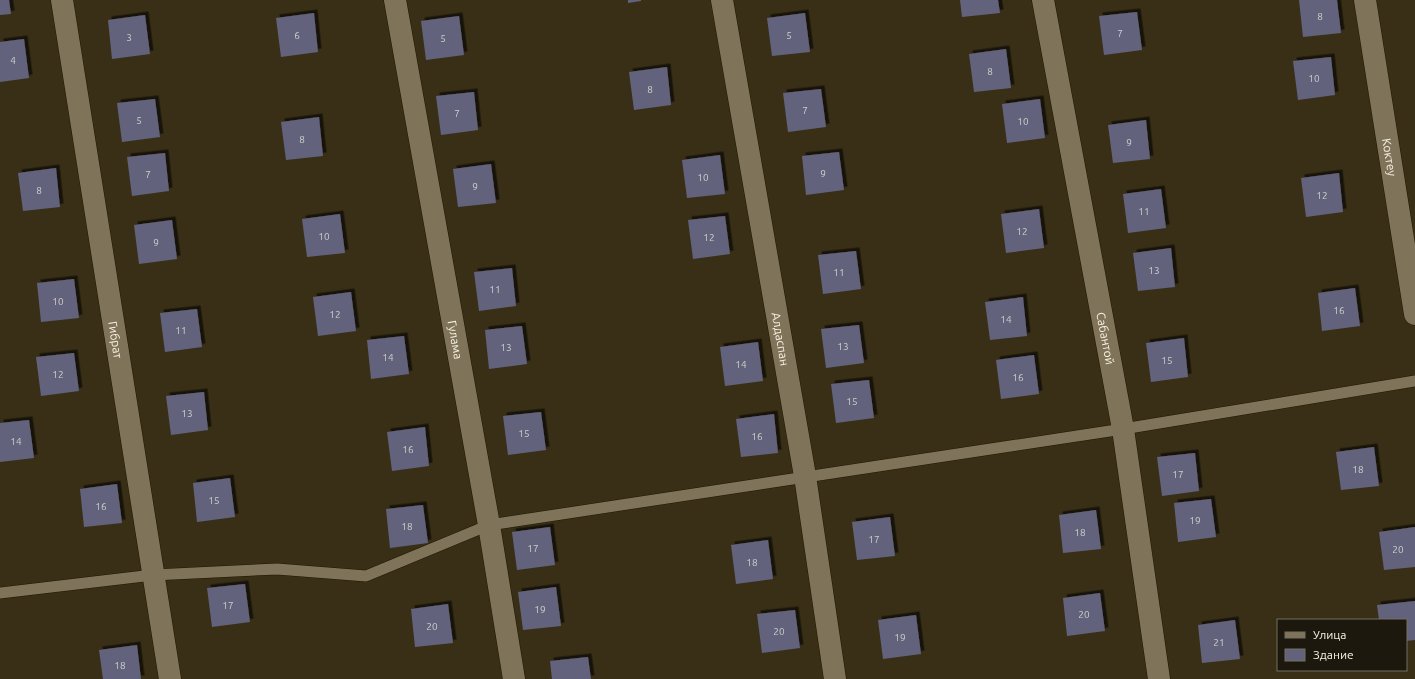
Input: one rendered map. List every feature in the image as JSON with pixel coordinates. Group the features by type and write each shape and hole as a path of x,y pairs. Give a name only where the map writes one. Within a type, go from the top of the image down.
{"street":[{"name":"Гибрат","path":"62,0 170,679"},
{"name":"Гулама","path":"394,0 489,525 514,679"},
{"name":"Алдаспан","path":"722,0 805,476 835,679"},
{"name":"Сабантой","path":"1043,0 1123,429 1159,679"},
{"name":"Коктеу","path":"1365,0 1415,314"}],"lane":[{"path":"0,593 153,575 277,569 366,576 489,525 1123,429 1415,381"}],"building":[{"path":"0,0 9,0 11,14 0,15"},
{"path":"628,0 641,0 641,1 628,3"},
{"path":"960,0 998,0 1000,13 962,17"},
{"path":"1299,0 1337,0 1341,33 1303,37"},
{"path":"1137,12 1142,50 1104,55 1099,16"},
{"path":"314,13 318,52 281,57 276,18"},
{"path":"805,13 810,52 772,56 767,18"},
{"path":"145,15 150,54 112,59 108,20"},
{"path":"459,16 464,55 426,60 421,21"},
{"path":"24,39 29,78 0,82 0,42"},
{"path":"1006,49 1011,88 974,92 969,54"},
{"path":"1331,57 1335,95 1298,100 1293,61"},
{"path":"667,67 671,105 634,110 629,72"},
{"path":"821,89 826,127 788,132 783,93"},
{"path":"474,92 478,130 441,135 436,96"},
{"path":"155,99 160,137 122,142 117,103"},
{"path":"1040,99 1045,138 1007,143 1002,104"},
{"path":"319,117 323,156 286,160 281,122"},
{"path":"1146,120 1150,159 1113,163 1108,125"},
{"path":"839,152 844,190 806,195 802,156"},
{"path":"165,153 169,191 132,196 127,157"},
{"path":"720,155 725,194 687,198 682,160"},
{"path":"491,164 496,203 458,207 453,169"},
{"path":"56,168 60,207 23,211 18,173"},
{"path":"1339,173 1343,212 1306,217 1301,178"},
{"path":"1161,189 1166,228 1128,233 1123,194"},
{"path":"1039,209 1044,248 1006,253 1001,214"},
{"path":"340,214 345,253 307,257 302,219"},
{"path":"725,216 730,254 693,259 688,220"},
{"path":"172,220 177,259 139,264 134,225"},
{"path":"1171,248 1175,287 1138,291 1133,253"},
{"path":"856,251 861,289 823,294 818,255"},
{"path":"512,268 516,306 479,311 474,272"},
{"path":"74,279 79,318 41,322 37,283"},
{"path":"1355,288 1360,326 1322,331 1318,293"},
{"path":"351,292 356,331 318,336 313,297"},
{"path":"1023,297 1027,336 990,340 985,302"},
{"path":"197,309 202,347 165,352 160,313"},
{"path":"859,325 864,363 826,368 821,329"},
{"path":"522,326 527,364 489,369 485,330"},
{"path":"404,336 409,374 371,379 367,340"},
{"path":"1184,338 1188,377 1151,382 1146,343"},
{"path":"758,342 763,381 725,386 720,347"},
{"path":"74,353 79,391 41,396 36,357"},
{"path":"1034,355 1039,394 1001,399 996,360"},
{"path":"869,380 874,418 836,423 831,384"},
{"path":"204,392 208,430 171,435 166,396"},
{"path":"541,412 546,450 508,455 503,416"},
{"path":"774,414 778,453 741,457 736,419"},
{"path":"29,420 34,458 0,462 0,423"},
{"path":"425,427 429,466 392,471 387,432"},
{"path":"1374,447 1379,486 1341,490 1336,452"},
{"path":"1195,453 1199,491 1162,496 1157,457"},
{"path":"230,478 235,517 197,522 193,483"},
{"path":"117,484 122,523 84,527 80,489"},
{"path":"1211,499 1216,537 1178,542 1174,503"},
{"path":"423,505 428,543 390,548 386,509"},
{"path":"1096,510 1101,549 1063,553 1059,515"},
{"path":"890,517 895,556 857,560 852,522"},
{"path":"550,527 555,565 517,570 512,532"},
{"path":"1415,527 1415,567 1384,570 1379,532"},
{"path":"768,540 773,579 736,584 731,545"},
{"path":"245,584 250,622 212,627 207,588"},
{"path":"556,587 561,626 523,630 518,592"},
{"path":"1100,593 1105,631 1067,636 1063,598"},
{"path":"1415,601 1415,640 1407,641 1407,619 1379,619 1377,605"},
{"path":"448,604 453,643 415,647 411,609"},
{"path":"795,610 800,648 762,653 757,614"},
{"path":"916,615 921,654 883,659 878,620"},
{"path":"1235,620 1240,659 1202,663 1198,625"},
{"path":"137,645 141,679 103,679 99,650"},
{"path":"588,657 591,679 552,679 550,661"}]}
